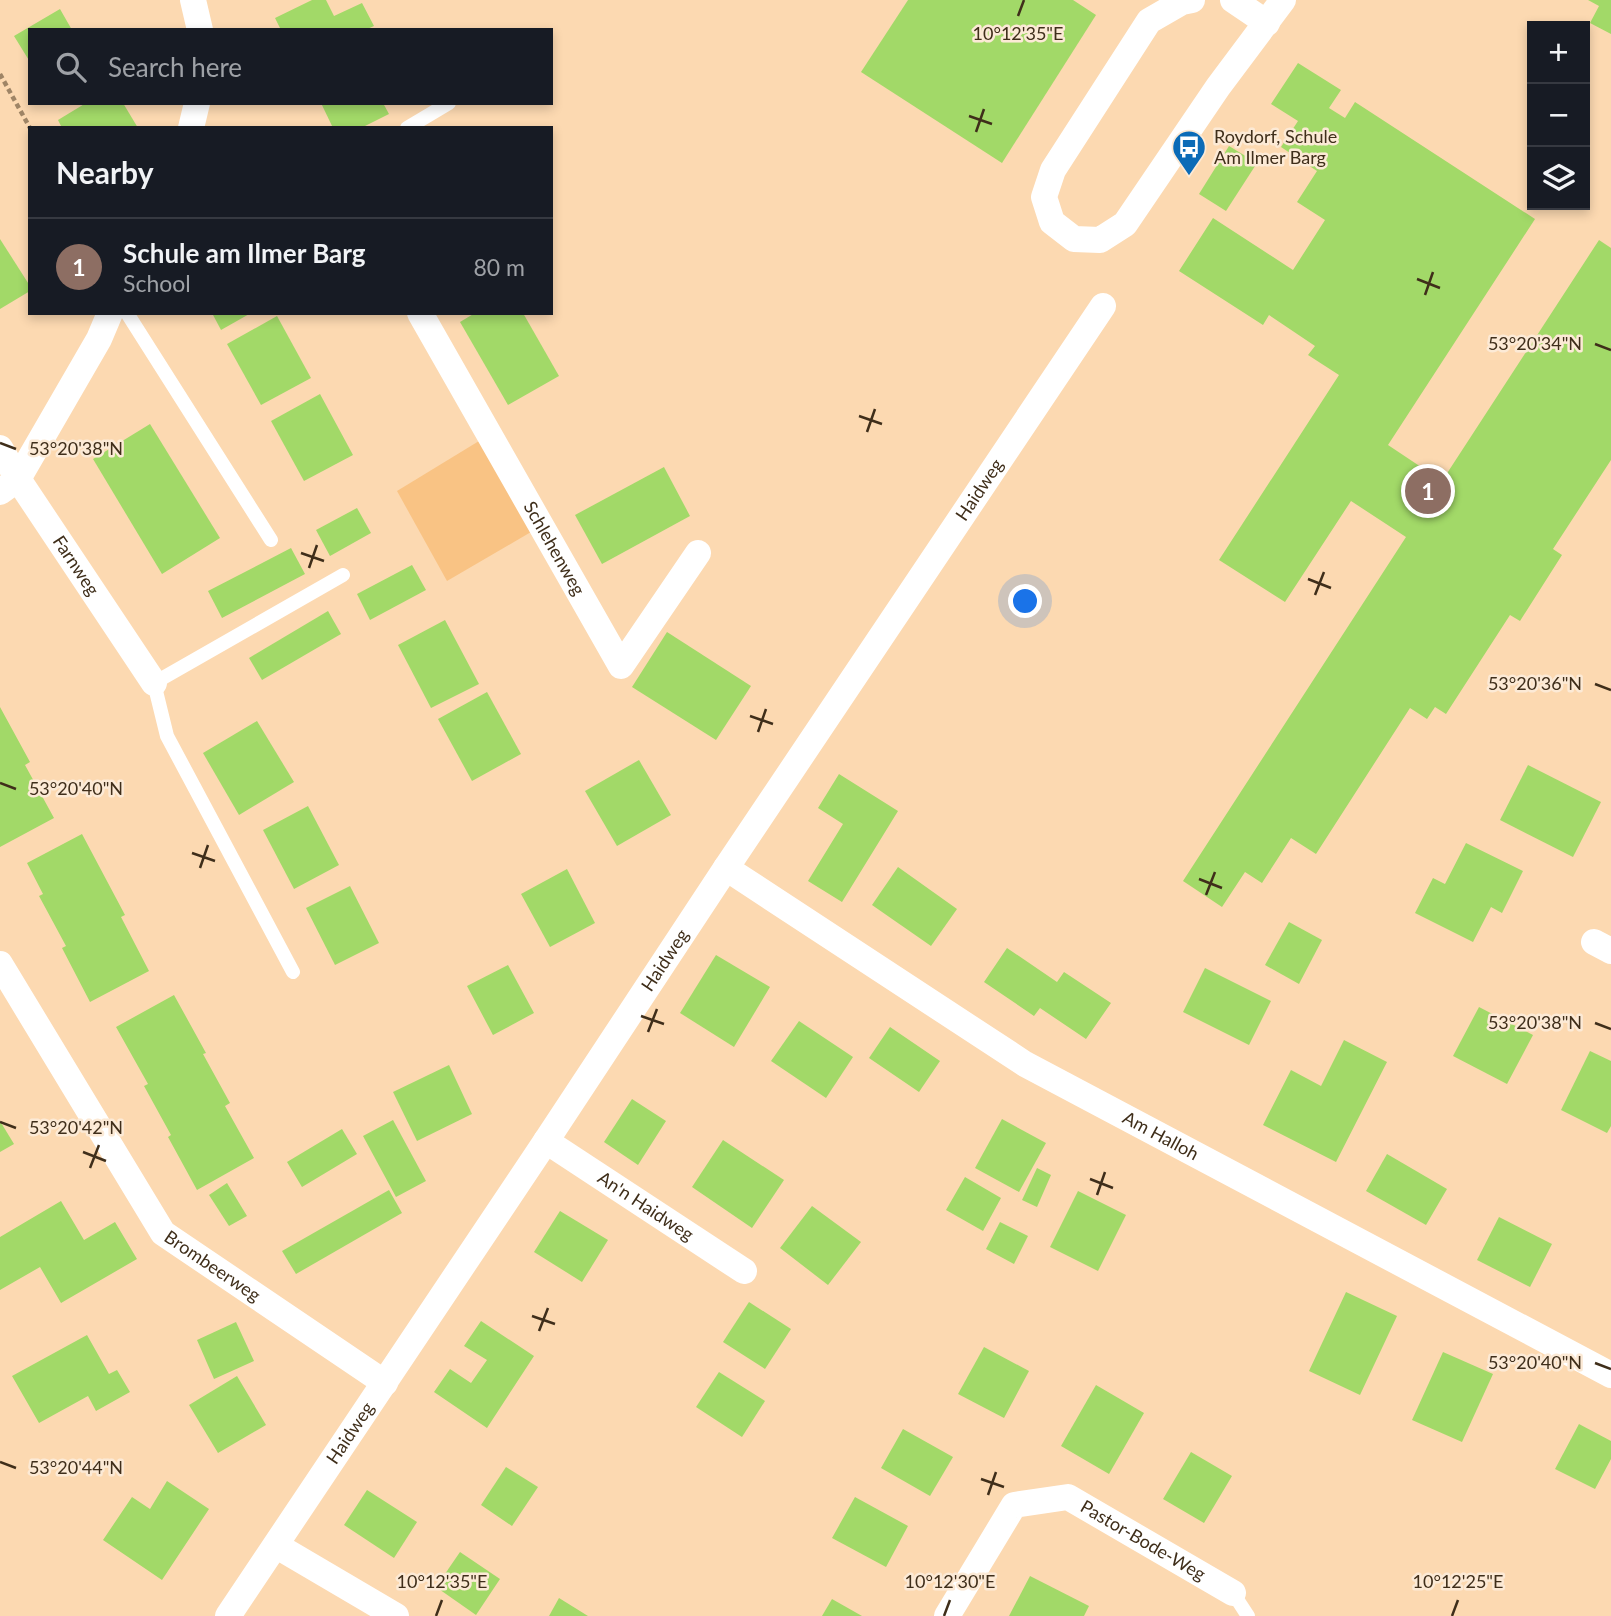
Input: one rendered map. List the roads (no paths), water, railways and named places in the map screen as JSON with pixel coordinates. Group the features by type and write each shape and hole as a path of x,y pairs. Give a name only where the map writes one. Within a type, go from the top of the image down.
{"street":[{"path":"192,0 199,28"},
{"path":"1192,0 1182,2 1149,21 1053,170 1044,197 1052,222 1074,239 1100,240 1125,224 1218,87 1283,0"},
{"path":"1233,0 1266,23"},
{"path":"191,126 197,105"},
{"name":"Haidweg","path":"228,1616 1103,306"},
{"path":"9,485 99,339 109,315"},
{"name":"Schlehenweg","path":"421,315 621,666 698,553"},
{"name":"Farnweg","path":"0,448 9,485 154,683"},
{"name":"Am Halloh","path":"726,867 1025,1064 1611,1376"},
{"name":"Brombeerweg","path":"0,964 163,1233 385,1383"},
{"name":"An'n Haidweg","path":"546,1141 744,1271"},
{"name":"Pastor-Bode-Weg","path":"947,1616 1013,1505 1068,1497 1233,1593"},
{"path":"276,1546 396,1616"}],"lane":[{"path":"410,126 446,105"},
{"path":"128,315 271,540"},
{"path":"293,972 167,736 154,683 343,575"},
{"path":"1233,1593 1248,1616"}],"place":[{"name":"Roydorf, Schule Am Ilmer Barg","path":"1189,177"},
{"name":"Schule am Ilmer Barg","path":"1428,491"}]}
